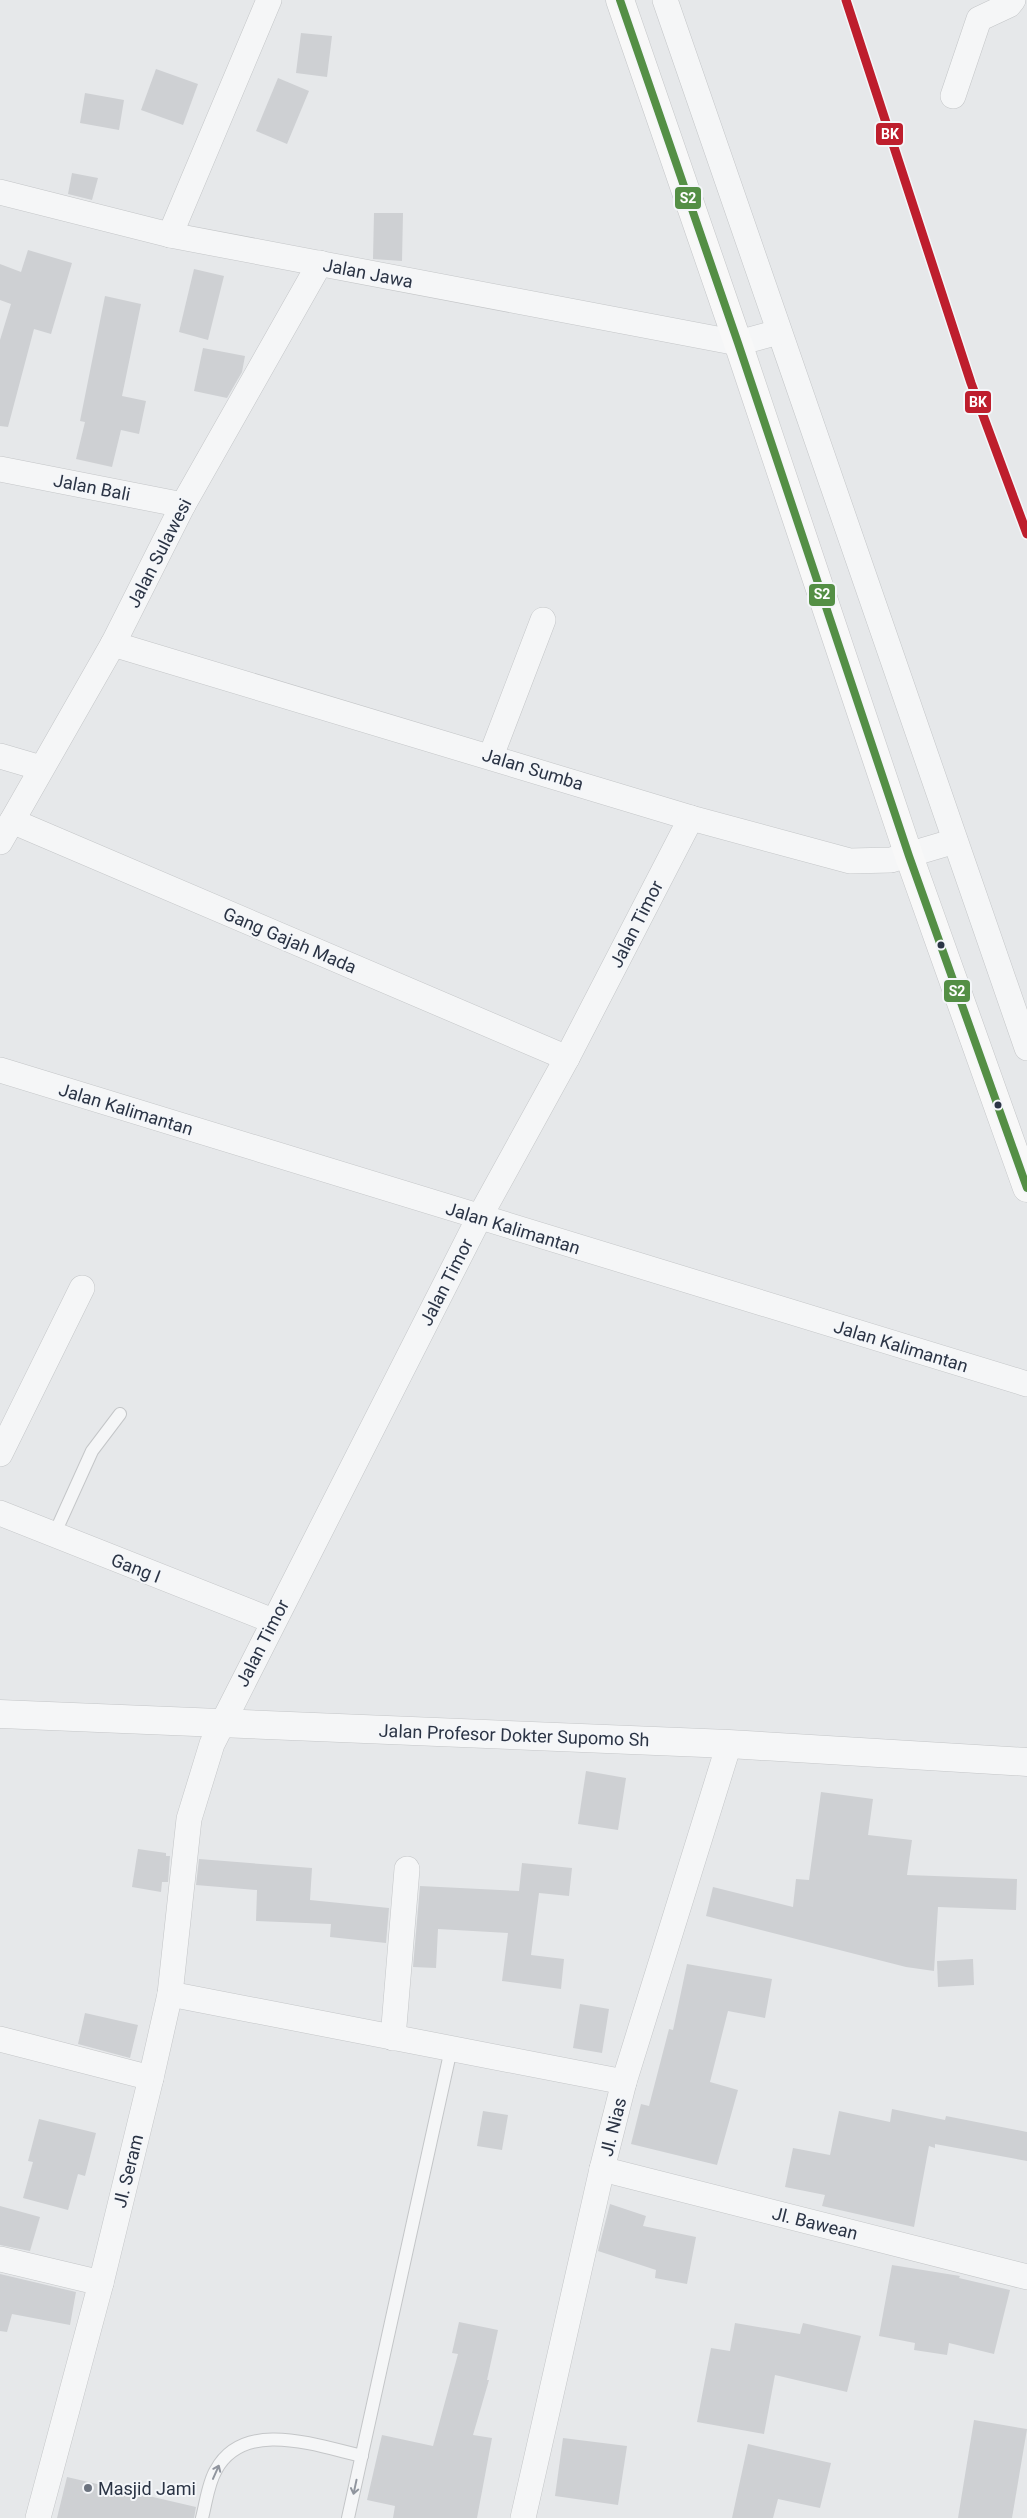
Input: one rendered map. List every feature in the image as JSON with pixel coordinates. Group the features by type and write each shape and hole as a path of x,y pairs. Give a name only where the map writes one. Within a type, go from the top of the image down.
{"main road":[{"path":"620,0 738,343 909,856 1027,1188"}],"street":[{"path":"170,235 269,0"},
{"path":"665,0 1027,1048"},
{"path":"953,96 979,19 1009,5 1013,0"},
{"name":"Jalan Jawa","path":"0,192 170,235 738,343"},
{"name":"Jalan Sulawesi","path":"0,842 113,644 183,505 320,263"},
{"path":"738,343 779,332"},
{"name":"Jalan Bali","path":"0,469 183,505"},
{"path":"491,756 543,620"},
{"name":"Jalan Sumba","path":"113,644 491,756 691,818 850,861 871,862 909,856 955,841"},
{"path":"0,756 41,768"},
{"name":"Jalan Timor","path":"192,1808 212,1744 273,1621 479,1218 567,1058 691,818"},
{"name":"Gang Gajah Mada","path":"12,821 567,1058"},
{"name":"Jalan Kalimantan","path":"0,1070 1027,1384"},
{"path":"0,1454 82,1288"},
{"name":"Gang I","path":"0,1513 54,1536 273,1621"},
{"name":"Jalan Profesor Dokter Supomo Sh","path":"0,1714 729,1744 1027,1762"},
{"name":"Jl. Nias","path":"523,2518 602,2169 624,2082 729,1744"},
{"name":"Jl. Seram","path":"38,2518 101,2283 152,2078 170,1994 192,1808"},
{"path":"393,2038 407,1870"},
{"path":"170,1994 624,2082"},
{"path":"0,2039 152,2078"},
{"name":"Jl. Bawean","path":"602,2169 1027,2277"},
{"path":"0,2259 101,2283"}],"lane":[{"path":"54,1536 92,1450 120,1414"},
{"path":"348,2518 451,2049"},
{"path":"202,2518 215,2471 225,2456 245,2443 270,2439 362,2456"}],"building":[{"path":"301,33 332,36 327,77 296,73"},
{"path":"156,69 198,84 183,125 141,110"},
{"path":"278,78 309,91 287,144 256,131"},
{"path":"85,93 124,100 119,130 80,123"},
{"path":"72,173 98,178 92,200 68,194"},
{"path":"374,213 403,213 402,261 373,259"},
{"path":"28,250 72,263 51,334 34,329 8,427 0,426 0,340 11,304 0,300 0,264 21,272"},
{"path":"194,269 224,276 208,340 179,332"},
{"path":"105,296 141,304 122,396 146,401 139,434 121,430 112,467 76,459 85,422 80,421"},
{"path":"203,348 245,356 242,372 227,398 194,391"},
{"path":"586,1771 626,1778 618,1830 578,1824"},
{"path":"821,1792 873,1799 868,1835 912,1840 907,1875 1017,1879 1016,1910 938,1907 934,1971 906,1967 706,1916 713,1887 793,1907 796,1879 809,1880"},
{"path":"138,1849 166,1853 166,1856 170,1856 168,1882 162,1882 161,1892 132,1887"},
{"path":"199,1859 312,1868 310,1900 389,1908 386,1943 330,1937 331,1924 256,1921 257,1890 196,1885"},
{"path":"522,1863 572,1868 569,1896 539,1893 531,1955 564,1959 561,1989 502,1981 508,1933 438,1929 436,1968 413,1967 420,1886 519,1891"},
{"path":"973,1959 974,1985 938,1987 937,1961"},
{"path":"687,1964 772,1979 765,2018 728,2011 710,2082 738,2090 717,2165 631,2144 641,2104 649,2106 669,2029 673,2030"},
{"path":"580,2004 609,2009 602,2053 573,2048"},
{"path":"85,2013 138,2025 130,2058 78,2044"},
{"path":"892,2109 945,2120 946,2116 1027,2132 1027,2161 935,2144 935,2148 929,2146 914,2227 822,2206 825,2195 785,2187 793,2148 830,2155 839,2111 890,2122"},
{"path":"483,2111 508,2115 502,2150 477,2146"},
{"path":"39,2119 96,2133 85,2176 78,2174 68,2210 23,2198 33,2162 28,2161"},
{"path":"610,2204 646,2216 643,2226 696,2237 687,2284 655,2278 656,2270 598,2251"},
{"path":"0,2206 40,2217 30,2251 0,2245"},
{"path":"892,2265 960,2276 959,2278 1010,2290 994,2354 949,2343 947,2355 914,2350 915,2343 879,2336"},
{"path":"0,2274 76,2292 70,2325 12,2314 7,2332 0,2331"},
{"path":"459,2322 498,2330 487,2380 489,2380 473,2435 492,2438 477,2518 393,2518 395,2506 367,2500 382,2435 433,2446 458,2354 452,2353"},
{"path":"735,2323 800,2334 803,2323 861,2336 847,2392 775,2375 764,2434 697,2422 711,2348 730,2351"},
{"path":"974,2420 1027,2429 1012,2518 958,2518"},
{"path":"563,2438 627,2446 618,2505 555,2496"},
{"path":"748,2444 831,2463 820,2508 778,2499 773,2518 732,2518"},
{"name":"Masjid Jami","path":"67,2477 196,2507 194,2518 57,2518"}],"transit line":[{"name":"S2","path":"620,0 738,343 909,856 1027,1188"},
{"name":"BK","path":"846,0 971,383 1027,534"}],"place":[{"name":"Masjid Jami","path":"88,2488"}]}
